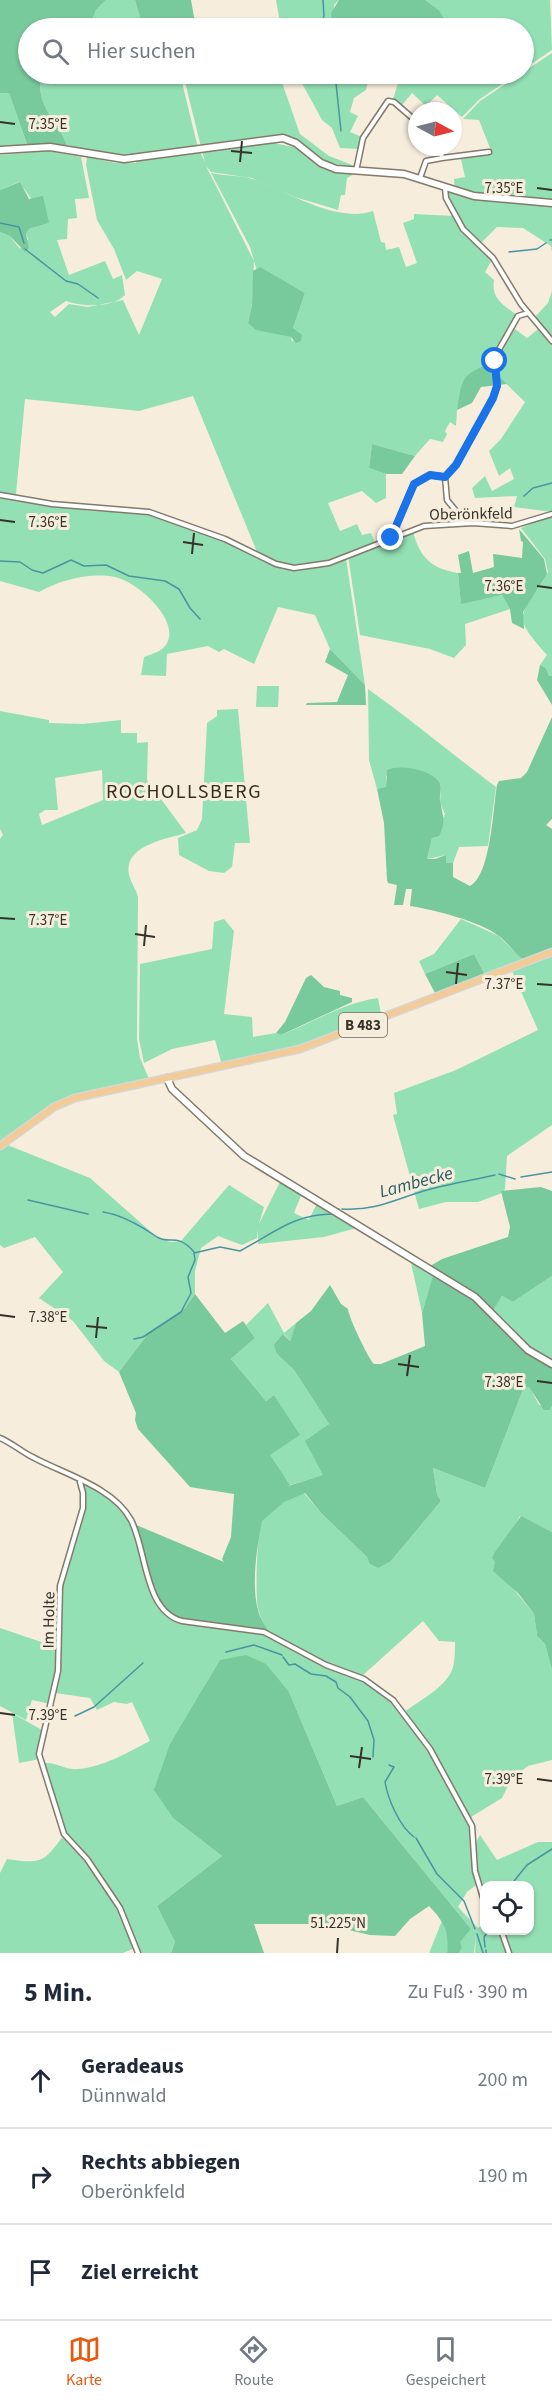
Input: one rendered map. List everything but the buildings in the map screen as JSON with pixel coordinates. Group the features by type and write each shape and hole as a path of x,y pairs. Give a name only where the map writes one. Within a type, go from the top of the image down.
{"main road":[{"name":"B 483","path":"0,1146 65,1101 300,1049 552,952"}],"street":[{"path":"356,171 363,138 388,101 394,102 408,114"},
{"path":"0,150 50,147 124,159 284,138 296,143 325,165 356,171 395,172 474,196 552,203"},
{"path":"420,178 426,161 489,152"},
{"path":"445,188 446,198 463,229 493,258 528,313 552,341"},
{"path":"462,524 461,517 447,500 447,475 493,398 497,383 495,365 500,346 518,316 528,313"},
{"name":"Oberönkfeld","path":"391,538 414,484 430,475 447,475"},
{"name":"Oberönkfeld","path":"0,495 52,504 149,512 225,539 283,566 320,565 424,526 462,524 512,526 552,514"},
{"path":"167,1078 170,1086 244,1156 475,1298 528,1350 552,1364"},
{"path":"0,1438 110,1498 129,1517 156,1601 169,1617 182,1621 264,1632 326,1665 364,1679 398,1704 440,1765 472,1826 475,1871 480,1888"},
{"name":"Im Holte","path":"80,1481 83,1508 60,1586 58,1671 39,1745 40,1760 64,1834 87,1859 120,1908 138,1953"},
{"path":"503,1935 509,1953"}],"green space":[{"path":"0,0 106,0 96,10 93,18 18,18 18,84 41,84 43,102 67,145 27,144 9,93 0,93"},
{"path":"106,0 135,0 140,18 93,18 96,10"},
{"path":"135,0 191,0 194,18 140,18"},
{"path":"276,0 339,0 334,5 336,18 279,18"},
{"path":"339,0 425,0 439,10 444,18 332,18 331,13"},
{"path":"425,0 550,0 552,50 534,62 534,18 443,18 439,10"},
{"path":"552,53 552,202 455,191 454,179 465,177 461,159 492,153 479,120 463,119 480,101 506,84 534,84 534,65"},
{"path":"41,84 182,84 198,148 117,157 67,145 43,102"},
{"path":"185,84 282,84 300,134 329,156 355,166 355,169 322,160 296,140 281,136 201,147"},
{"path":"302,84 367,84 366,90 354,98 350,112 358,116 350,132 362,137 358,149 340,148 332,128 322,120"},
{"path":"398,84 502,84 480,99 462,117 462,102 445,102 437,95 430,102 422,102 412,93 402,105 393,99"},
{"path":"0,93 9,93 27,144 0,148"},
{"path":"268,142 299,148 327,169 354,174 347,178 345,195 341,195 338,210 297,198 328,210 344,213 359,214 373,211 381,242 385,243 386,250 399,247 406,267 417,263 403,223 414,219 414,214 455,216 464,228 446,190 552,204 552,251 551,246 523,228 497,227 479,245 493,258 485,272 494,280 497,297 503,305 518,316 511,326 527,338 541,327 552,341 552,512 514,507 517,496 475,498 472,488 485,476 492,491 514,479 510,468 499,476 489,451 501,439 525,402 487,365 457,410 456,426 450,422 443,442 430,439 415,456 372,444 369,468 386,474 386,498 376,503 362,491 328,503 340,531 357,524 362,535 371,533 375,543 316,564 286,564 271,560 257,552 193,396 139,411 25,399 16,494 0,493 0,232 10,236 20,249 28,239 26,234 29,229 49,223 19,182 0,190 0,155 48,151 81,157 89,198 75,199 77,218 68,219 67,239 57,240 69,275 105,261 113,279 122,275 125,295 113,302 123,300 139,335 162,279 137,271 126,280 114,249 97,220 86,165 87,157 116,163 136,163 136,159 199,150 205,162 202,151","holes":["206,166 211,172 252,178 284,192 253,179 211,173 250,247 257,271 260,268 305,293 293,328 298,334 292,342 291,337 248,323 252,305 254,261","66,301 98,305 88,307 69,304 55,317 50,312"]},
{"path":"20,182 29,199 43,196 49,223 29,229 26,234 29,248 25,252 10,236 0,232 0,190"},
{"path":"260,267 305,293 293,328 302,335 301,341 296,343 291,337 256,330 248,323 252,305 253,271"},
{"path":"552,291 552,339 534,318 548,303"},
{"path":"487,365 507,384 481,387 472,403 457,410 463,381 471,372"},
{"path":"372,444 415,456 402,474 386,474 369,468"},
{"path":"0,497 91,511 147,513 221,539 289,569 311,568 346,558 365,685 330,649 315,615 278,607 254,664 224,649 219,652 208,646 167,654 166,676 141,675 144,657 165,646 169,633 167,623 154,602 134,586 115,577 76,578 39,592 0,581"},
{"path":"552,515 552,676 549,676 546,668 540,665 547,655 523,622 526,607 548,572 545,559 521,528"},
{"path":"519,529 544,559 547,574 523,612 524,629 512,623 510,609 502,595 461,604 458,573 461,573 458,555 469,551 473,573 494,567 493,554 522,558 523,542"},
{"path":"413,531 419,548 428,560 434,565 458,573 461,603 502,595 510,609 465,624 466,645 454,658 430,649 360,635 348,556"},
{"path":"330,649 365,685 366,705 306,705 307,703 337,702 348,675 325,662"},
{"path":"540,665 546,668 549,676 552,676 552,705 537,680"},
{"path":"257,686 279,686 278,707 256,707"},
{"path":"368,689 496,787 488,846 459,847 453,863 446,863 446,855 427,859 432,838 445,814 440,803 441,785 421,772 409,770 386,776 386,788 377,789 369,760"},
{"path":"238,709 250,843 235,843 232,867 224,873 209,871 179,855 178,838 197,830 202,819 207,723 217,716 217,710"},
{"path":"0,711 49,720 49,723 83,724 121,720 121,733 137,733 137,743 148,742 147,780 186,833 158,841 139,850 129,865 129,875 138,897 137,1039 140,1058 149,1079 75,1097 0,1145 0,839 3,835 0,829","holes":["102,770 103,800 42,825 39,814 45,810 58,810 55,778"]},
{"path":"552,717 552,819 546,825 552,829 552,948 522,959 499,936 480,926 444,913 410,906 412,889 406,889 403,905 394,905 397,885 388,883 387,880 384,823 377,789 386,787 387,770 414,769 429,774 439,782 443,826 439,836 432,838 427,859 446,855 446,863 453,863 453,877 470,886 483,869 487,855 497,785 499,781 521,778 527,772"},
{"path":"224,919 234,931 224,1014 252,1017 253,1037 276,1033 281,1035 341,1008 365,1000 378,998 381,1014 315,1043 222,1065 215,1040 172,1049 144,1063 139,1039 140,964 212,949 214,922"},
{"path":"461,919 499,936 522,959 485,975 474,954 425,974 419,961 434,954"},
{"path":"552,953 552,1125 507,1156 505,1189 502,1193 478,1202 446,1202 419,1209 393,1115 397,1114 394,1093 456,1070 538,1030 511,969"},
{"path":"474,954 485,975 435,993 425,974"},
{"path":"311,975 324,987 340,991 340,995 352,998 352,1002 281,1035 276,1033 285,1022 306,978"},
{"path":"5,1144 90,1178 159,1239 171,1242 181,1241 229,1185 264,1207 259,1224 281,1180 302,1193 294,1213 309,1220 318,1201 360,1227 324,1237 258,1244 258,1230 257,1238 242,1245 218,1236 201,1248 195,1271 195,1294 185,1308 150,1331 119,1372 104,1361 73,1321 39,1298 63,1272 35,1237 4,1248 0,1245 0,1148"},
{"path":"541,1187 552,1191 552,1276 513,1302 502,1296 492,1312 528,1350 552,1364 552,1406 549,1410 544,1410 529,1387 524,1387 485,1488 433,1468 437,1494 441,1501 391,1561 378,1568 369,1563 367,1557 322,1514 305,1493 284,1502 262,1521 255,1589 259,1613 271,1635 189,1623 164,1613 156,1601 134,1524 224,1562 222,1559 231,1537 234,1494 190,1487 138,1429 135,1420 136,1413 119,1372 150,1331 185,1308 195,1294 225,1333 243,1321 255,1338 231,1359 266,1401 274,1395 300,1435 270,1455 290,1485 288,1486 323,1475 305,1441 329,1424 294,1370 277,1354 274,1345 283,1334 290,1341 296,1323 311,1311 330,1285 341,1304 348,1309 359,1338 374,1364 381,1364 425,1346 422,1313 434,1272 427,1268 442,1259 508,1237 510,1227 501,1191"},
{"path":"410,1258 434,1273 422,1313"},
{"path":"552,1276 552,1363 528,1349 491,1312 502,1296 513,1302"},
{"path":"268,1303 284,1333 296,1323 290,1341 284,1334 277,1354 294,1370 329,1424 315,1435 311,1452 324,1475 290,1485 269,1455 299,1435 274,1395 266,1401 231,1359 255,1338 246,1325"},
{"path":"529,1386 539,1405 552,1406 552,1532 520,1516 495,1566 534,1614 537,1636 545,1644 552,1670 552,1760 528,1766 512,1778 502,1798 471,1817 479,1834 431,1748 404,1712 432,1692 450,1674 455,1658 455,1642 439,1641 423,1621 362,1676 300,1652 277,1639 262,1622 258,1608 260,1526 262,1520 275,1507 304,1493 322,1514 367,1557 369,1563 391,1561 441,1501 437,1494 433,1468 485,1488 524,1387"},
{"path":"82,1483 101,1492 126,1514 137,1539 154,1598 169,1618 189,1625 249,1628 259,1631 359,1679 392,1699 412,1723 436,1760 466,1814 473,1832 476,1885 467,1892 458,1907 478,1928 480,1927 480,1935 501,1935 508,1953 475,1953 476,1935 474,1953 459,1953 462,1948 459,1942 471,1929 363,1797 337,1806 289,1692 220,1661 207,1682 174,1819 222,1856 157,1906 175,1942 171,1953 139,1953 121,1912 135,1948 123,1953 0,1953 0,1873 7,1859 35,1861 41,1859 64,1835 42,1764 51,1763 73,1769 88,1768 116,1758 150,1741 132,1702 127,1704 114,1702 97,1710 90,1698 55,1693 50,1704 32,1700 26,1720 0,1706 0,1628 59,1648 59,1664 61,1587 84,1498","holes":["82,1851 100,1875 118,1904"]},
{"path":"521,1516 552,1532 552,1670 545,1644 537,1636 534,1614 518,1593 493,1571 495,1562 492,1558 495,1552"},
{"path":"246,1655 266,1664 289,1692 337,1806 363,1797 471,1929 460,1942 462,1948 459,1953 447,1953 444,1927 429,1906 410,1919 395,1936 370,1935 323,1924 254,1924 264,1953 171,1953 175,1942 157,1906 222,1856 174,1819 154,1790 170,1744 220,1660"},
{"path":"12,1713 42,1730 40,1759 19,1763"},
{"path":"480,1835 497,1860 538,1842 552,1842 552,1953 510,1953 503,1935 534,1935 534,1881 480,1881 480,1884 475,1858"},
{"path":"442,1921 449,1940 447,1953 429,1953"}],"waterway":[{"path":"323,0 323,18"},
{"path":"336,84 341,131"},
{"path":"0,223 19,227 24,243"},
{"path":"509,252 537,249 546,243"},
{"path":"25,249 66,281 78,284 98,298"},
{"path":"524,496 533,488 552,483"},
{"path":"0,561 20,562 32,570 43,573 71,560 84,566 106,565 129,576 165,581 179,589 190,608 200,619"},
{"name":"Lambecke","path":"521,1177 552,1172"},
{"name":"Lambecke","path":"499,1174 515,1179"},
{"name":"Lambecke","path":"342,1209 386,1204 427,1190 495,1175"},
{"path":"28,1200 88,1214"},
{"path":"103,1212 125,1218 162,1239 183,1242 194,1252"},
{"name":"Lambecke","path":"134,1339 143,1337 181,1312 191,1293 188,1277 195,1260 194,1253 220,1247 240,1251 295,1221 307,1217 334,1214"},
{"path":"226,1652 254,1645 282,1655"},
{"path":"283,1657 289,1665 295,1664 311,1674 326,1676 336,1682 338,1688 350,1697 368,1721 374,1740 373,1757"},
{"path":"75,1716 94,1707 143,1663"},
{"path":"389,1765 394,1767 385,1782 389,1797 399,1820 414,1837"},
{"path":"416,1838 437,1874 464,1901 475,1929"},
{"path":"514,1881 527,1865 552,1849"},
{"path":"477,1934 483,1953"},
{"path":"485,1935 485,1947"}],"district":[{"name":"ROCHOLLSBERG","path":"184,791"}],"route":[{"path":"391,538 414,484 430,475 445,477 456,465 496,392 495,361"}]}
